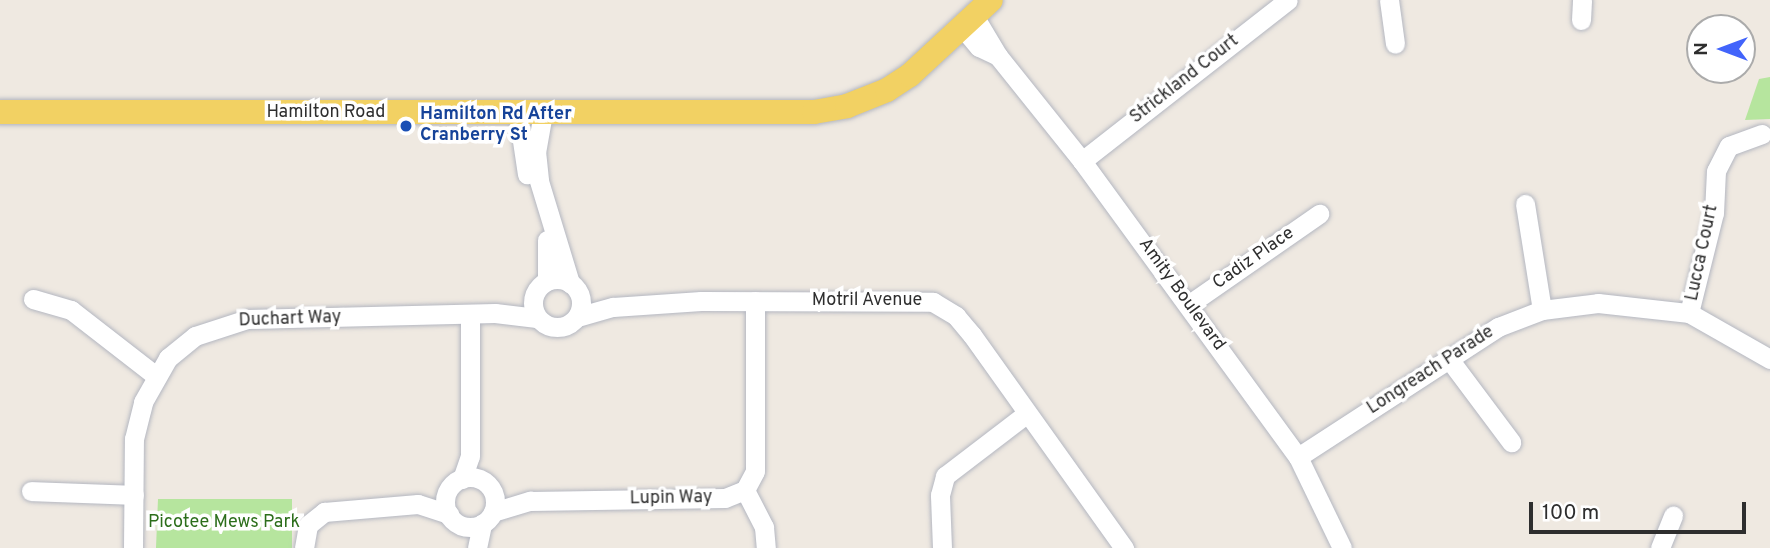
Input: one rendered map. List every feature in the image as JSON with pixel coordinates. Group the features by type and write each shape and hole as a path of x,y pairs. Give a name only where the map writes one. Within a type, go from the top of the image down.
{"main road":[{"name":"Hamilton Road","path":"0,112 814,112 910,75 932,51 976,15"}],"street":[{"name":"Strickland Court","path":"1082,161 1287,0"},
{"path":"1389,0 1395,44"},
{"path":"1581,20 1582,0"},
{"name":"Amity Boulevard","path":"976,15 979,47 998,56 1082,161 1188,305 1298,457 1342,548"},
{"path":"518,114 526,171 547,239 547,281 533,296 537,318 558,328 578,317 574,288 538,172 536,151 543,113"},
{"name":"Lucca Court","path":"1689,313 1714,213 1716,171 1729,146 1762,134"},
{"path":"1525,204 1542,310"},
{"name":"Cadiz Place","path":"1188,305 1319,214"},
{"path":"547,281 574,288"},
{"name":"Motril Avenue","path":"574,288 613,307"},
{"name":"Duchart Way","path":"495,313 533,296"},
{"path":"33,299 71,310 156,376"},
{"path":"755,301 755,471 745,490 764,527 766,548"},
{"name":"Motril Avenue","path":"578,317 613,307 755,301 933,302 964,325 1124,548"},
{"name":"Longreach Parade","path":"1298,457 1498,327 1542,310 1598,303 1689,313 1770,359"},
{"name":"Duchart Way","path":"133,548 137,421 156,376 188,341 229,322 495,313 537,318"},
{"path":"469,548 455,520 455,485 470,456 470,315"},
{"path":"1448,359 1511,442"},
{"path":"942,548 940,495 945,477 1026,414"},
{"path":"470,456 487,485 488,518 477,548"},
{"path":"304,548 309,525 324,512 418,504 455,485"},
{"name":"Lupin Way","path":"455,485 487,485 530,501"},
{"name":"Lupin Way","path":"455,520 488,518 530,501 725,498 745,490"},
{"path":"32,491 134,495"},
{"path":"418,504 455,520"},
{"path":"1660,548 1673,516"}],"green space":[{"path":"1770,77 1770,119 1745,120 1759,79"},
{"name":"Picotee Mews Park","path":"158,499 292,499 292,548 156,548"}],"place":[{"name":"Hamilton Rd After Cranberry St","path":"406,126"}]}
